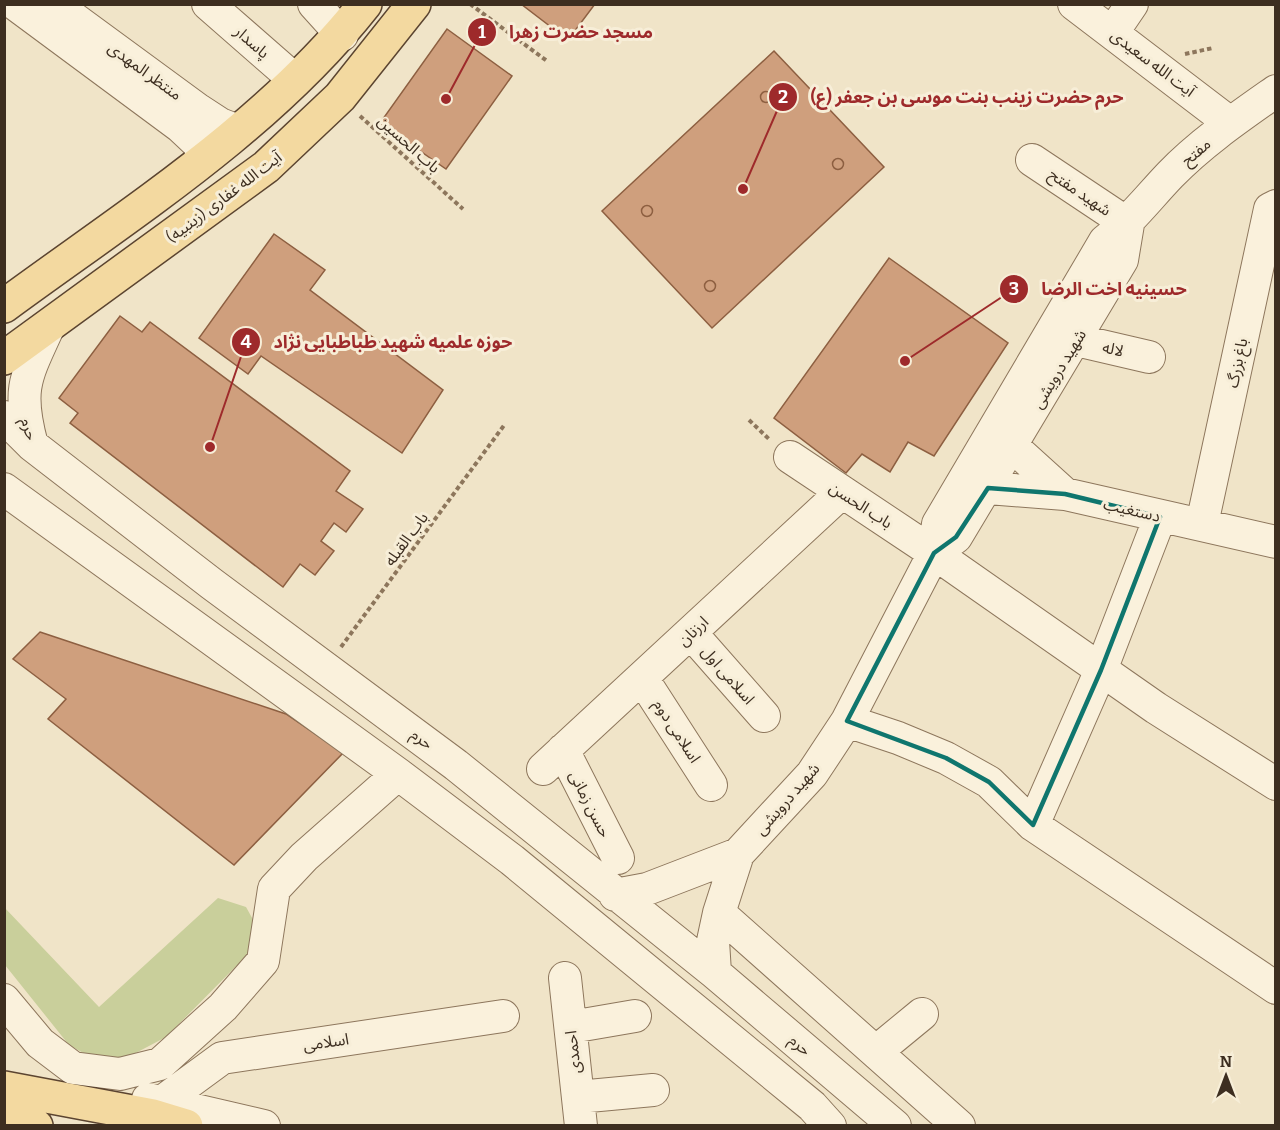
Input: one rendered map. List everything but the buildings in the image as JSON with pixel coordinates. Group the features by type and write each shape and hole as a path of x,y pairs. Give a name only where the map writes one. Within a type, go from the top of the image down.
{"main road":[{"path":"4,306 204,159 238,131 296,80 342,35 365,4"},
{"name":"آیت الله غفاری (زینبیه)","path":"4,358 266,167 340,97 414,4"},
{"path":"4,1088 153,1116 186,1125"},
{"path":"4,1120 36,1125"}],"street":[{"path":"15,4 189,118 204,159"},
{"name":"منتظر المهدی","path":"54,4 189,118 220,124 238,131"},
{"name":"پاسدار","path":"208,4 296,80"},
{"path":"314,4 342,35"},
{"name":"آیت الله سعیدی","path":"1074,4 1230,123"},
{"path":"1113,32 1132,4"},
{"name":"مفتح","path":"1128,224 1170,175 1230,123 1275,91"},
{"name":"شهید مفتح","path":"1032,160 1128,224"},
{"name":"باغ بزرگ","path":"1202,524 1270,209 1275,206"},
{"name":"شهید درویشی","path":"933,552 956,537 988,488 1076,340 1122,260 1128,224"},
{"name":"شهید درویشی","path":"715,973 713,941 719,913 738,854 812,774 847,721 933,552 938,524 1105,241 1128,224"},
{"name":"حرم","path":"48,328 25,378 23,413 32,445 212,584 327,667 456,765 615,895 715,973 895,1125"},
{"name":"لاله","path":"1076,340 1149,357"},
{"path":"4,417 32,445"},
{"path":"4,432 32,445"},
{"path":"1012,446 1065,494"},
{"name":"باب الحسن","path":"790,457 933,552 1101,670 1275,784"},
{"name":"دستغیب","path":"988,488 1065,494 1275,542"},
{"path":"4,489 398,774 512,861 812,1106 830,1125"},
{"name":"ارزنان","path":"553,759 841,493"},
{"path":"1033,825 1101,670 1160,517"},
{"name":"اسلامی اول","path":"691,633 764,716"},
{"name":"اسلامی دوم","path":"642,678 711,785"},
{"path":"847,721 908,742 989,782 1033,825 1275,988"},
{"name":"حسن زمانی","path":"553,759 618,858"},
{"path":"4,1000 40,1043 73,1068 120,1074 160,1064 223,1007 263,961 274,889 304,857 398,774"},
{"name":"شهید درویشی","path":"615,895 647,889 738,854"},
{"path":"719,913 959,1125"},
{"name":"احمدی","path":"565,978 580,1111"},
{"path":"877,1051 922,1014"},
{"name":"اسلامی","path":"162,1102 222,1058 503,1016"},
{"path":"571,1028 635,1016"},
{"path":"4,1083 81,1087 264,1125"},
{"path":"580,1111 652,1090"}],"path":[{"path":"470,4 547,61"},
{"name":"باب الحسین","path":"340,97 463,209"},
{"name":"باب القبله","path":"327,667 505,424"}],"highlighted area":[{"path":"988,488 1065,494 1160,517 1101,670 1033,825 989,782 946,758 847,721 934,553 956,537"}],"green space":[{"path":"218,898 246,907 256,925 254,948 166,1037 130,1056 96,1060 69,1045 5,965 4,907 99,1007"}],"place":[{"name":"مسجد حضرت زهرا","path":"446,99"},
{"name":"حرم حضرت زینب بنت موسی بن جعفر (ع)","path":"743,189"},
{"name":"حسینیه اخت الرضا","path":"905,361"},
{"name":"حوزه علمیه شهید طباطبایی نژاد","path":"210,447"}]}
